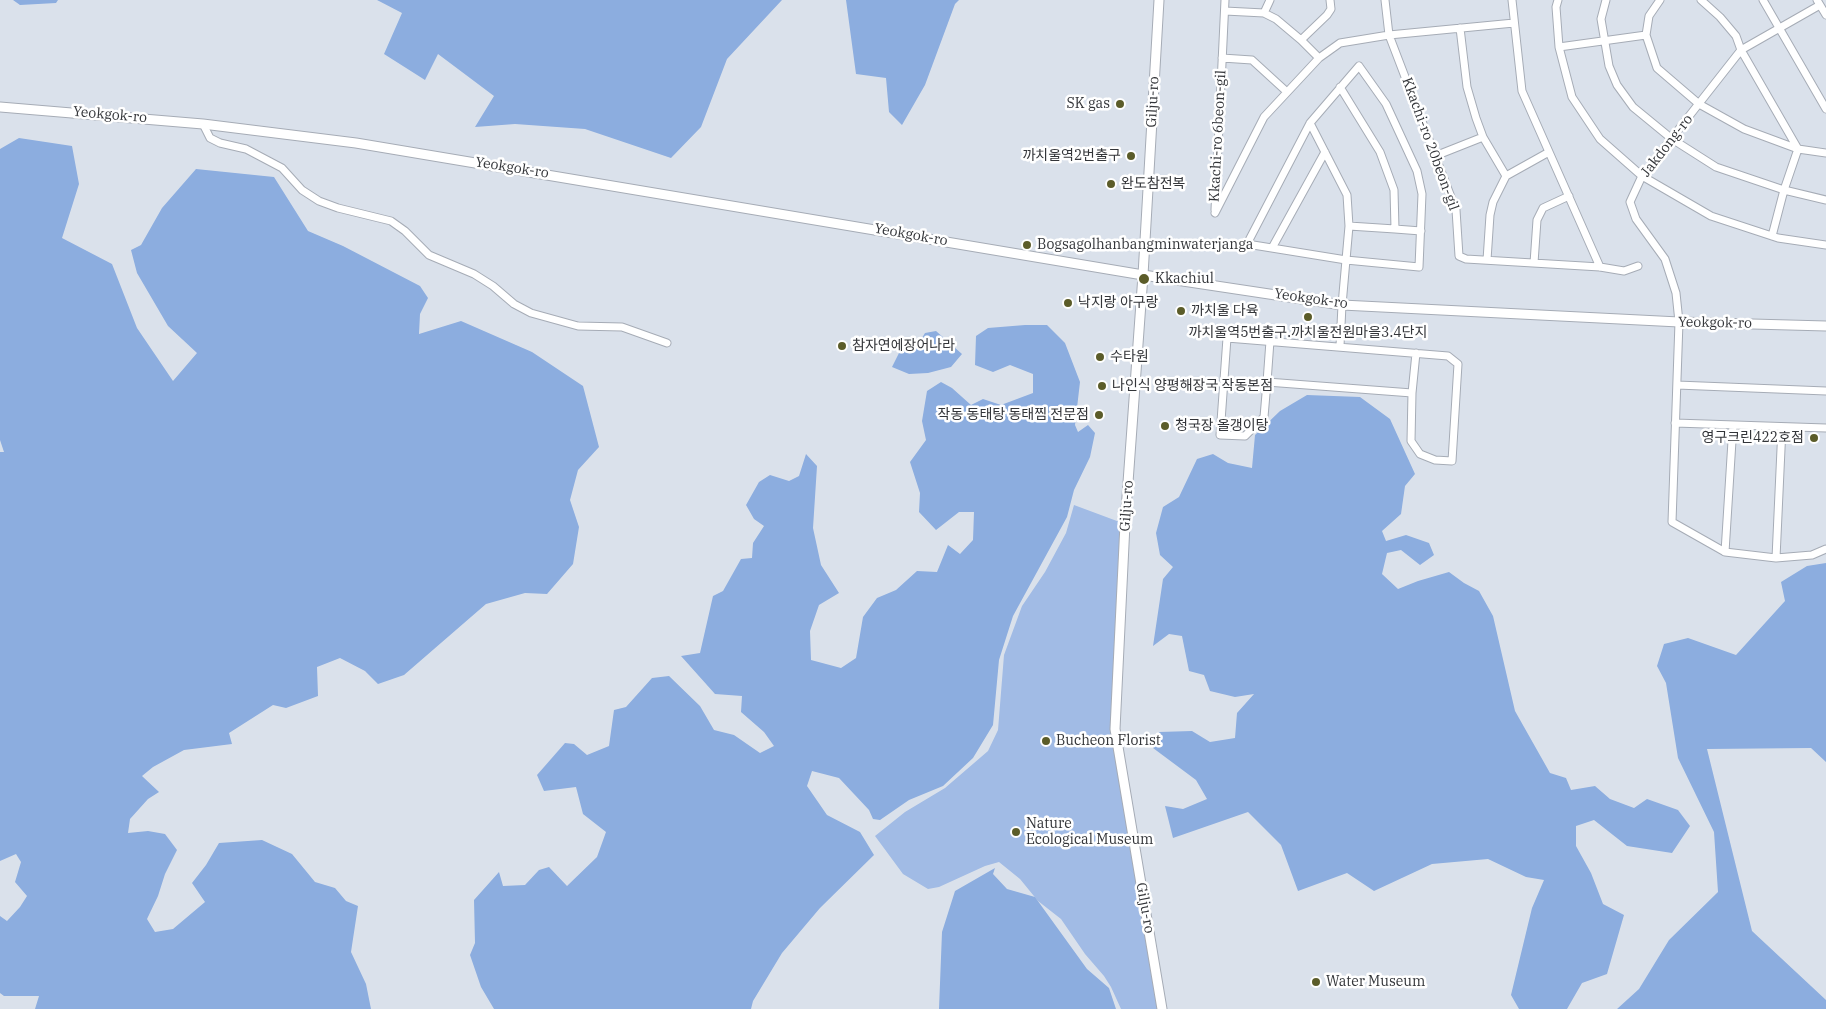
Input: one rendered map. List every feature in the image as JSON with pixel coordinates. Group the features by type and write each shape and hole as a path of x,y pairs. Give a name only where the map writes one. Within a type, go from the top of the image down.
{"street":[{"name":"Gilju-ro","path":"1159,0 1143,275 1125,524 1115,729 1162,1009"},
{"name":"Kkachi-ro 6beon-gil","path":"1222,58 1252,60 1287,92 1264,117 1215,213 1222,58 1226,0"},
{"path":"1264,13 1270,0"},
{"path":"1301,40 1327,15 1331,9 1330,0"},
{"name":"Kkachi-ro 20beon-gil","path":"1385,0 1389,35 1456,210 1459,256 1466,259 1600,267 1624,271 1638,266"},
{"path":"1512,0 1522,91 1600,267"},
{"path":"1558,0 1556,7 1559,47 1572,97 1600,139 1642,176 1712,216 1772,236 1826,245"},
{"path":"1606,0 1601,18 1609,66 1617,85 1633,106 1672,139 1716,167 1784,190 1826,200"},
{"path":"1660,0 1649,16 1646,35 1657,68 1699,104 1744,129 1798,149 1826,153"},
{"path":"1702,0 1736,36 1741,50 1798,149 1784,190 1772,236"},
{"path":"1763,0 1826,109"},
{"path":"1819,2 1826,15"},
{"name":"Jakdong-ro","path":"1725,552 1672,522 1679,322 1676,293 1665,259 1636,219 1630,202 1642,176 1741,50 1780,28 1819,2"},
{"path":"1225,11 1264,13 1276,19 1319,58"},
{"path":"1287,92 1319,58 1340,43 1389,35 1514,23"},
{"path":"1460,28 1466,87 1483,137 1506,176"},
{"path":"1559,47 1646,35"},
{"path":"1359,66 1386,104 1417,171 1422,194 1419,267 1346,260 1248,244 1310,123 1340,87 1359,66"},
{"path":"1340,87 1380,152 1394,190 1395,229"},
{"name":"Yeokgok-ro","path":"0,107 203,124 356,143 1143,275 1342,305 1679,322 1826,326"},
{"path":"1310,123 1347,195 1349,226 1340,346"},
{"path":"203,124 210,138 220,143 246,150 282,168 302,190 319,201 391,222 405,231 429,255 474,274 493,286 514,304 531,313 578,326 622,327 666,343"},
{"path":"1435,156 1483,137"},
{"path":"1272,248 1326,152"},
{"path":"1487,260 1490,215 1493,202 1506,176 1549,152"},
{"path":"1534,263 1537,220 1543,208 1568,196"},
{"path":"1349,226 1421,231"},
{"path":"1270,341 1264,417 1245,436 1220,435 1227,338 1270,341 1340,346 1416,353 1448,356 1458,364 1452,461 1435,460 1420,454 1411,441 1412,393 1416,353"},
{"path":"1267,382 1412,393"},
{"path":"1677,385 1826,391"},
{"path":"1676,424 1826,428"},
{"path":"1732,425 1725,552 1776,558 1812,554 1826,549"},
{"path":"1776,558 1782,426"}],"shaded area":[{"path":"13,0 58,0 56,3 20,5"},
{"path":"377,0 782,0 727,59 701,127 671,158 585,129 515,124 475,127 494,96 438,54 425,80 384,54 402,13"},
{"path":"846,0 959,0 955,4 925,85 902,125 889,112 886,78 856,74"},
{"path":"19,138 72,146 79,184 62,238 112,264 137,328 173,381 197,353 168,326 137,273 131,250 141,245 162,208 196,169 274,177 308,231 343,246 420,286 428,298 420,314 419,334 461,321 532,352 583,386 599,447 578,470 570,500 579,527 573,564 547,594 525,593 486,604 404,675 378,684 365,671 340,658 317,667 318,696 286,708 273,705 229,733 232,744 184,750 153,767 142,776 159,792 148,799 130,819 128,833 148,831 165,834 177,850 147,919 155,932 173,929 205,902 192,883 206,865 219,843 262,840 292,854 315,882 335,888 346,901 358,906 351,952 366,984 371,1009 35,1009 39,996 4,996 0,993 0,916 7,921 27,896 15,882 21,862 16,854 0,861 0,452 4,452 0,440 0,149"},
{"path":"1047,325 1065,343 1080,382 1075,425 1078,432 1088,425 1095,433 1090,457 1074,490 1067,517 1013,616 999,660 993,725 973,758 943,786 909,800 880,820 873,819 869,810 839,778 812,771 807,786 827,815 860,832 874,855 820,908 782,953 753,1001 751,1009 494,1009 481,987 470,955 475,943 474,900 499,872 503,886 525,885 539,870 549,867 567,886 597,857 606,832 583,814 576,787 544,791 537,775 565,743 574,744 587,755 609,746 614,710 626,707 652,678 669,676 700,706 714,730 734,735 760,753 774,746 764,732 741,712 742,696 715,694 681,656 700,653 713,596 723,591 741,559 752,558 753,543 764,526 754,519 746,505 759,482 770,475 789,481 799,476 806,454 817,466 813,528 821,565 839,593 819,605 810,631 811,660 841,668 856,658 863,617 877,598 896,590 917,571 937,572 948,545 960,554 973,540 974,512 959,512 936,530 919,512 920,493 910,462 926,440 922,421 927,391 941,382 952,388 971,405 983,399 1001,405 1033,393 1033,374 1010,365 993,372 975,365 976,336 988,328"},
{"path":"936,331 962,354 951,367 928,373 909,374 892,367 905,341 919,343 925,333"},
{"path":"1307,395 1360,397 1390,419 1415,474 1405,486 1401,514 1382,531 1386,541 1406,535 1429,543 1434,555 1420,565 1401,550 1387,553 1382,574 1398,589 1449,572 1479,591 1493,616 1515,711 1550,773 1566,778 1571,790 1595,786 1610,799 1634,808 1647,799 1678,810 1690,826 1672,853 1627,846 1594,820 1576,826 1576,846 1591,873 1603,904 1624,915 1607,974 1582,983 1567,1009 1519,1009 1511,995 1532,908 1544,880 1526,877 1488,859 1432,864 1374,891 1347,873 1298,891 1281,845 1248,812 1173,838 1165,806 1183,809 1207,799 1196,780 1153,748 1159,732 1192,731 1210,742 1235,738 1237,713 1254,694 1235,697 1210,691 1204,675 1189,671 1182,636 1169,634 1153,646 1163,579 1173,567 1160,555 1156,533 1163,507 1179,497 1197,459 1213,454 1228,463 1252,468 1255,435 1280,411"},
{"path":"1074,505 1125,524 1115,729 1162,1009 1121,1009 1104,976 1085,954 1061,919 1038,901 1020,879 999,862 985,866 939,887 928,889 903,874 875,836 905,812 945,788 988,751 998,730 1004,655 1022,606 1045,572 1066,533"},
{"path":"1826,563 1826,762 1811,748 1707,749 1752,931 1826,1000 1826,1009 1617,1009 1639,989 1669,940 1718,892 1714,832 1678,758 1666,683 1657,666 1664,644 1688,638 1736,655 1785,601 1781,582 1807,566"},
{"path":"995,868 993,874 1007,889 1035,897 1087,969 1109,988 1116,1009 939,1009 942,932 955,891"}],"place":[{"name":"SK gas","path":"1120,104"},
{"name":"까치울역2번출구","path":"1131,156"},
{"name":"완도참전복","path":"1111,184"},
{"name":"Bogsagolhanbangminwaterjanga","path":"1027,245"},
{"name":"Kkachiul","path":"1144,279"},
{"name":"낙지랑 아구랑","path":"1068,303"},
{"name":"까치울 다육","path":"1181,311"},
{"name":"까치울역5번출구.까치울전원마을3.4단지","path":"1308,317"},
{"name":"참자연에장어나라","path":"842,346"},
{"name":"수타원","path":"1100,357"},
{"name":"나인식 양평해장국 작동본점","path":"1102,386"},
{"name":"작동 동태탕 동태찜 전문점","path":"1099,415"},
{"name":"청국장 올갱이탕","path":"1165,426"},
{"name":"영구크린422호점","path":"1814,438"},
{"name":"Bucheon Florist","path":"1046,741"},
{"name":"Nature Ecological Museum","path":"1016,832"},
{"name":"Water Museum","path":"1316,982"}]}
